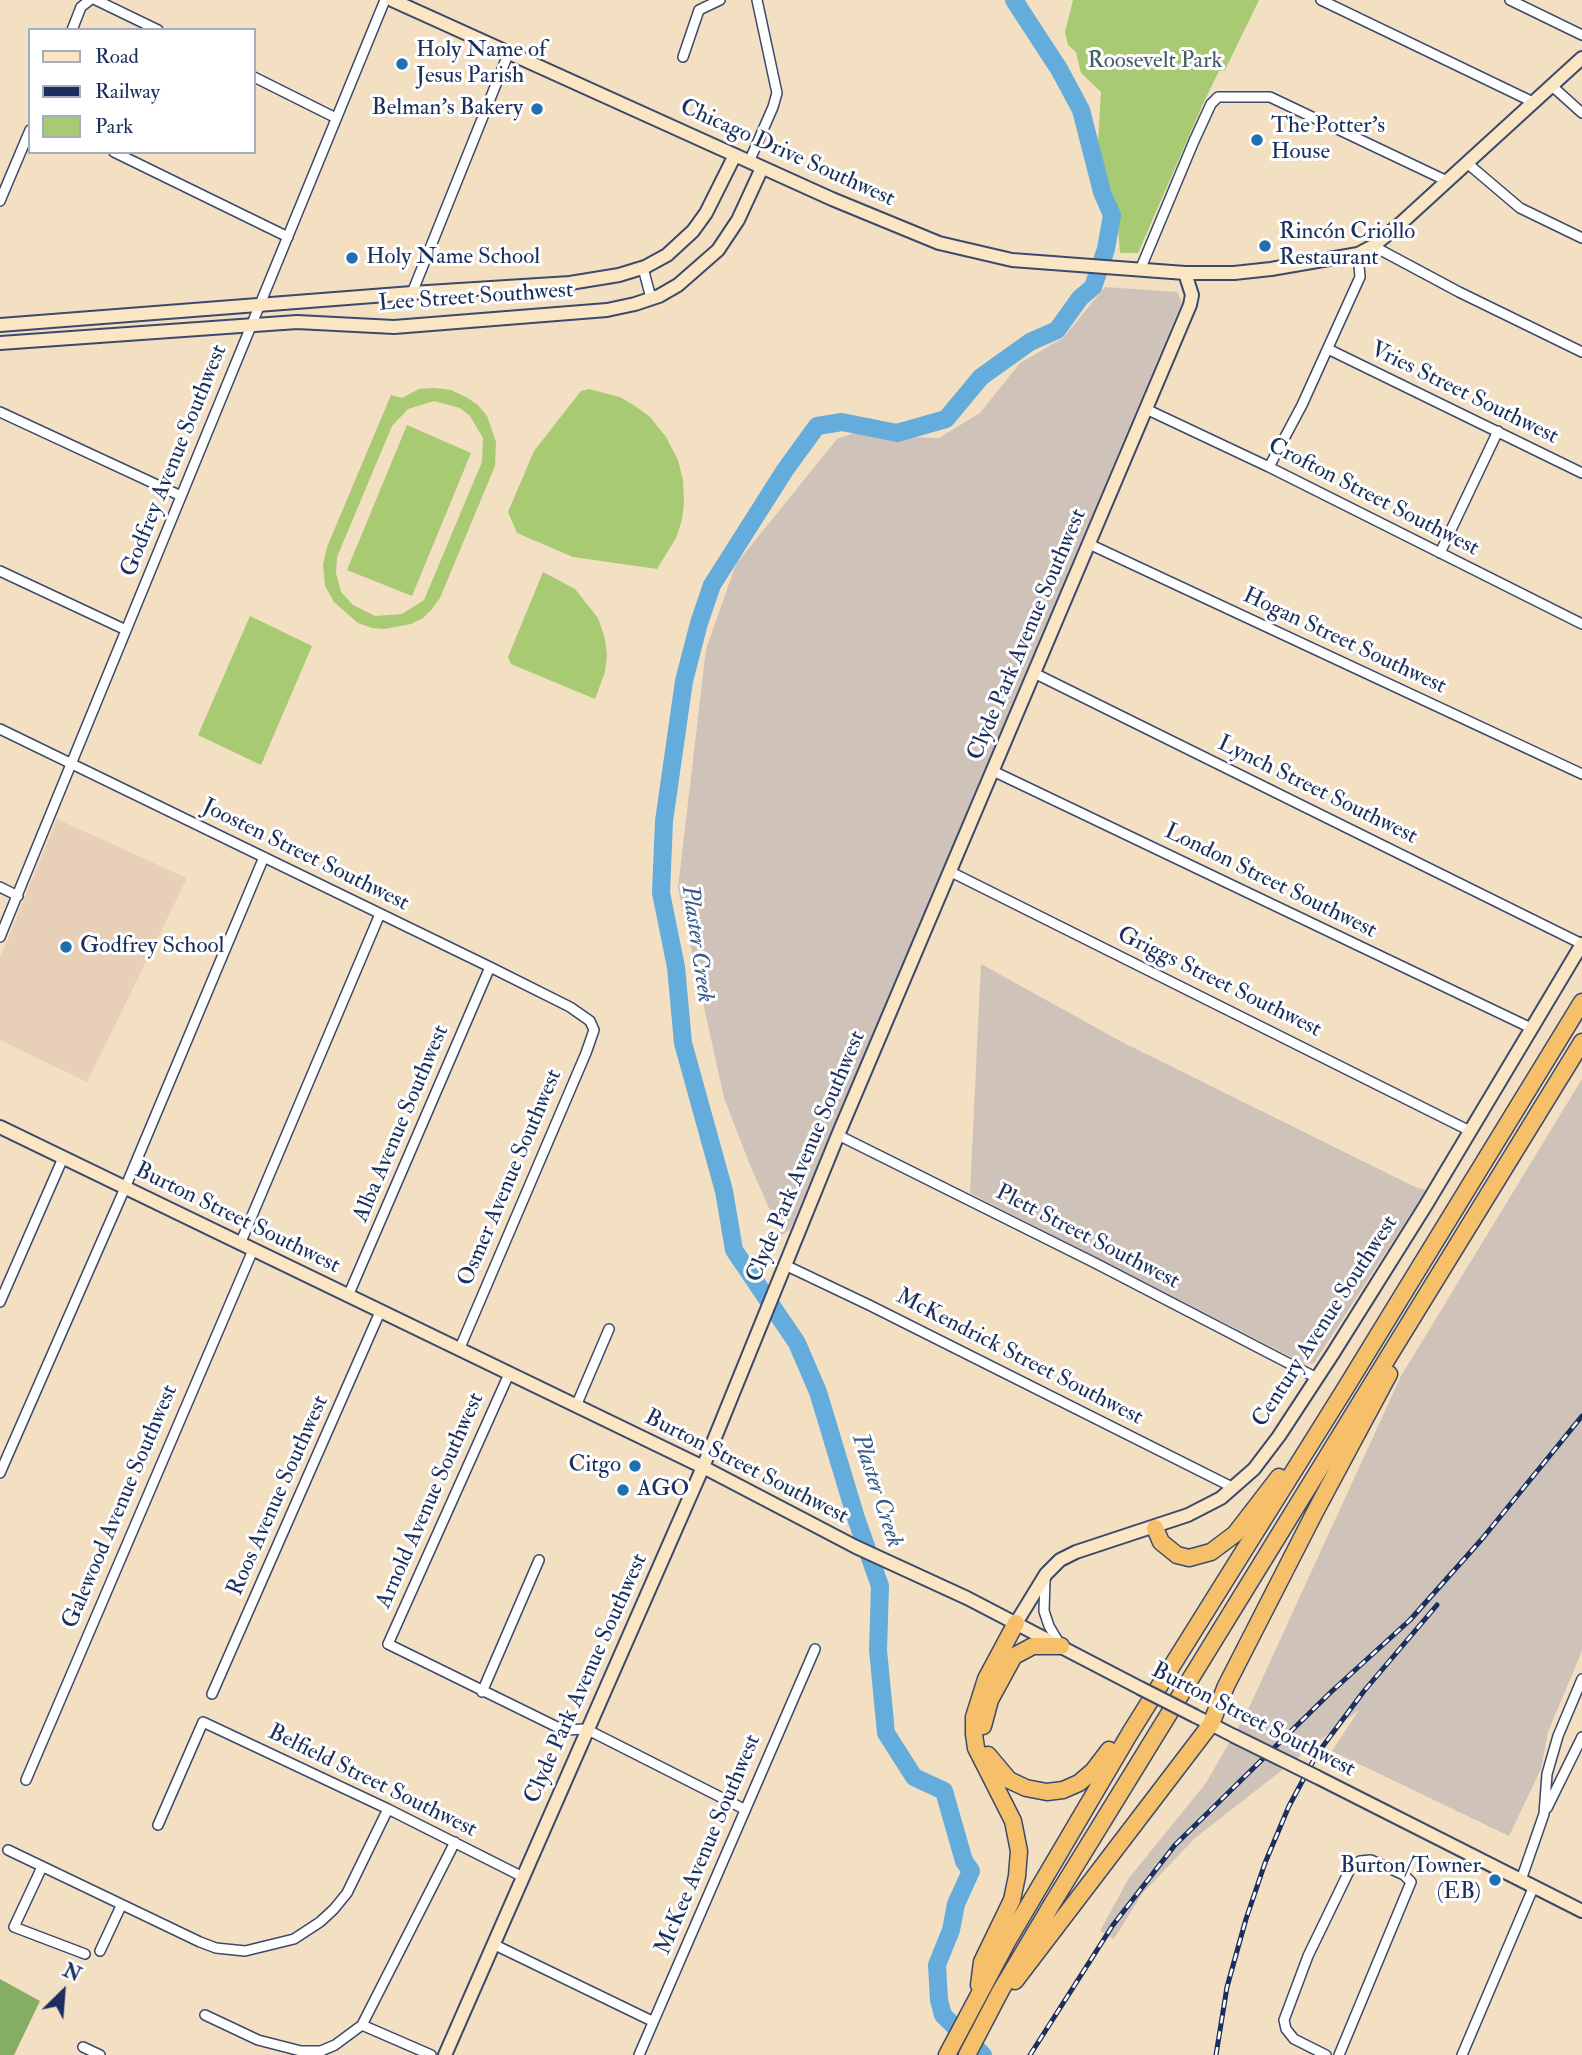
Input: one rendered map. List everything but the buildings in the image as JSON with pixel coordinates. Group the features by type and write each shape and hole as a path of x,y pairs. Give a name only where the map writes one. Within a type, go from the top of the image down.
{"highway":[{"path":"947,2055 1037,1889 1130,1733 1582,1002"},
{"path":"967,2055 987,2015 1052,1904 1582,1042"},
{"path":"987,2015 1106,1864 1210,1724 1226,1686 1384,1383 1429,1290"},
{"path":"1155,1528 1161,1542 1177,1555 1195,1557 1220,1548 1245,1522 1330,1412"},
{"path":"977,1996 982,1962 1012,1899 1020,1851 1013,1821 976,1748 975,1717 986,1679 1016,1623"},
{"path":"1061,1646 1033,1646 1017,1654 997,1687 987,1709 982,1730 988,1754 998,1769 1009,1780 1026,1788 1046,1792 1063,1790 1085,1778 1112,1745 1130,1733"}],"main road":[{"name":"Chicago Drive Southwest","path":"392,0 762,168 939,243 1012,260 1185,273 1234,273 1271,269 1358,254 1373,246 1582,58"},
{"name":"Lee Street Southwest","path":"0,325 412,293 570,284 619,275 643,268 667,255 693,231 706,214 735,155"},
{"name":"Lee Street Southwest","path":"0,343 251,324 320,322 394,327 607,310 651,298 678,285 718,250 738,220 762,168"},
{"name":"Clyde Park Avenue Southwest","path":"445,2055 703,1467 838,1135 1146,409 1192,295 1185,273"},
{"name":"Century Avenue Southwest","path":"1016,1623 1055,1563 1068,1555 1155,1528 1221,1498 1234,1488 1269,1449 1317,1378 1471,1131 1582,944"},
{"name":"Burton Street Southwest","path":"0,1127 703,1467 856,1547 967,1598 1582,1911"}],"street":[{"path":"73,28 81,7 90,0"},
{"path":"96,0 154,28"},
{"name":"Godfrey Avenue Southwest","path":"0,937 385,0"},
{"path":"683,57 699,10 720,0"},
{"path":"749,162 777,93 757,0"},
{"path":"1321,0 1533,102"},
{"path":"1510,0 1582,35"},
{"path":"412,293 509,52"},
{"path":"256,79 336,118"},
{"path":"1552,86 1582,113"},
{"path":"1140,270 1194,141 1211,104 1218,97 1270,97 1447,181"},
{"path":"0,201 28,135"},
{"path":"118,154 288,237"},
{"path":"1467,163 1520,208 1582,238"},
{"path":"1373,246 1459,292 1582,352"},
{"path":"1269,467 1303,405 1360,277 1358,254"},
{"path":"643,268 651,298"},
{"name":"Vries Street Southwest","path":"1328,349 1582,473"},
{"name":"Crofton Street Southwest","path":"1146,409 1269,467 1582,624"},
{"path":"0,412 181,496"},
{"path":"1440,554 1498,431"},
{"name":"Hogan Street Southwest","path":"1089,544 1582,774"},
{"path":"0,571 126,630"},
{"name":"Lynch Street Southwest","path":"1034,673 1582,944"},
{"name":"Joosten Street Southwest","path":"0,729 490,967 570,1007 590,1021"},
{"name":"London Street Southwest","path":"993,771 1531,1028"},
{"path":"0,1473 125,1188 264,857"},
{"name":"Griggs Street Southwest","path":"951,872 1471,1131"},
{"path":"0,887 18,896"},
{"path":"240,1244 380,914"},
{"name":"Alba Avenue Southwest","path":"348,1296 490,967"},
{"name":"Osmer Avenue Southwest","path":"459,1350 586,1053 594,1030 590,1021"},
{"name":"Plett Street Southwest","path":"838,1135 1096,1263 1317,1378"},
{"path":"0,1302 63,1158"},
{"name":"Galewood Avenue Southwest","path":"26,1780 253,1250"},
{"name":"McKendrick Street Southwest","path":"782,1271 869,1305 1234,1488"},
{"name":"Roos Avenue Southwest","path":"212,1695 380,1312"},
{"path":"576,1406 609,1329"},
{"name":"Arnold Avenue Southwest","path":"482,1692 388,1644 509,1374"},
{"path":"539,1560 482,1692 565,1730 586,1730 744,1809"},
{"path":"1046,1574 1044,1611 1061,1646"},
{"name":"McKee Avenue Southwest","path":"639,2055 815,1649"},
{"path":"1544,1814 1547,1774 1558,1735 1582,1679"},
{"name":"Belfield Street Southwest","path":"158,1825 203,1722 388,1809 523,1877"},
{"path":"1521,1880 1544,1814 1582,1737"},
{"path":"8,1850 200,1942 216,1948 245,1951 294,1939 320,1922 347,1893 388,1809"},
{"path":"205,2015 258,2039 301,2051 321,2051 343,2040 362,2025 455,1842"},
{"path":"1326,2055 1294,2039 1286,2029 1284,2020 1308,1956 1352,1865 1371,1860 1404,1875 1411,1882 1339,2055"},
{"path":"42,1867 14,1927 85,1954"},
{"path":"1462,2055 1534,1886"},
{"path":"100,1951 121,1906"},
{"path":"493,1944 652,2021"},
{"path":"362,2025 430,2055"},
{"path":"83,2047 100,2055"}],"shaded area":[{"path":"1105,287 1177,292 1182,302 790,1230 781,1235 724,1098 678,888 706,649 736,564 837,439 854,433 939,438 980,413 1020,363 1063,338"},
{"path":"57,819 187,878 87,1082 0,1040 0,958"},
{"path":"981,964 1120,1041 1415,1187 1426,1190 1314,1363 1305,1364 970,1193"},
{"path":"1582,1079 1582,1651 1548,1732 1541,1769 1509,1836 1332,1751 1359,1710 1195,1838 1142,1894 1114,1939 1100,1931 1129,1878 1206,1783 1247,1712 1401,1376"}],"green space":[{"name":"Roosevelt Park","path":"1073,0 1259,0 1225,70 1219,71 1202,106 1138,253 1120,253 1116,201 1097,159 1101,92 1081,73 1076,52 1068,45 1065,32"},
{"path":"419,389 451,390 478,405 487,416 496,442 495,466 440,598 431,610 411,624 384,629 372,628 358,623 334,602 325,586 323,564 327,547 391,395 402,398","holes":["434,401 460,408 470,416 483,438 482,462 424,600 402,614 375,616 353,605 341,592 336,573 337,557 392,426 408,409"]},
{"path":"589,389 620,397 650,417 666,437 678,460 683,480 682,520 676,538 657,569 573,557 517,533 508,512 534,451 581,391"},
{"path":"407,425 471,453 412,596 347,570"},
{"path":"543,572 575,589 598,618 607,655 605,672 595,699 511,664 508,657"},
{"path":"250,616 312,646 261,765 198,735"},
{"path":"0,1979 40,2001 14,2055 0,2055"}],"waterway":[{"name":"Plaster Creek","path":"983,2055 943,2015 939,2000 937,1965 951,1930 956,1904 971,1871 964,1861 944,1791 914,1777 886,1733 878,1650 880,1586 856,1518 818,1392 797,1343 734,1250 724,1191 683,1043 676,967 661,893 664,821 684,681 699,623 712,585 785,470 817,426 842,422 897,433 946,419 981,377 1030,342 1057,330 1080,298 1093,287 1106,249 1112,215 1102,192 1081,110 1059,69 1014,0"}],"railway":[{"path":"1030,2055 1113,1925 1175,1845 1331,1692 1410,1620 1482,1539 1582,1416"},
{"path":"1216,2055 1227,1987 1246,1919 1265,1863 1289,1806 1317,1754 1364,1691 1437,1605"}],"place":[{"name":"Holy Name of Jesus Parish","path":"402,64"},
{"name":"Belman's Bakery","path":"537,109"},
{"name":"The Potter's House","path":"1257,140"},
{"name":"Rincón Criollo Restaurant","path":"1265,246"},
{"name":"Holy Name School","path":"352,258"},
{"name":"Godfrey School","path":"66,947"},
{"name":"Citgo","path":"635,1466"},
{"name":"AGO","path":"623,1490"},
{"name":"Burton/Towner (EB)","path":"1495,1880"}]}
